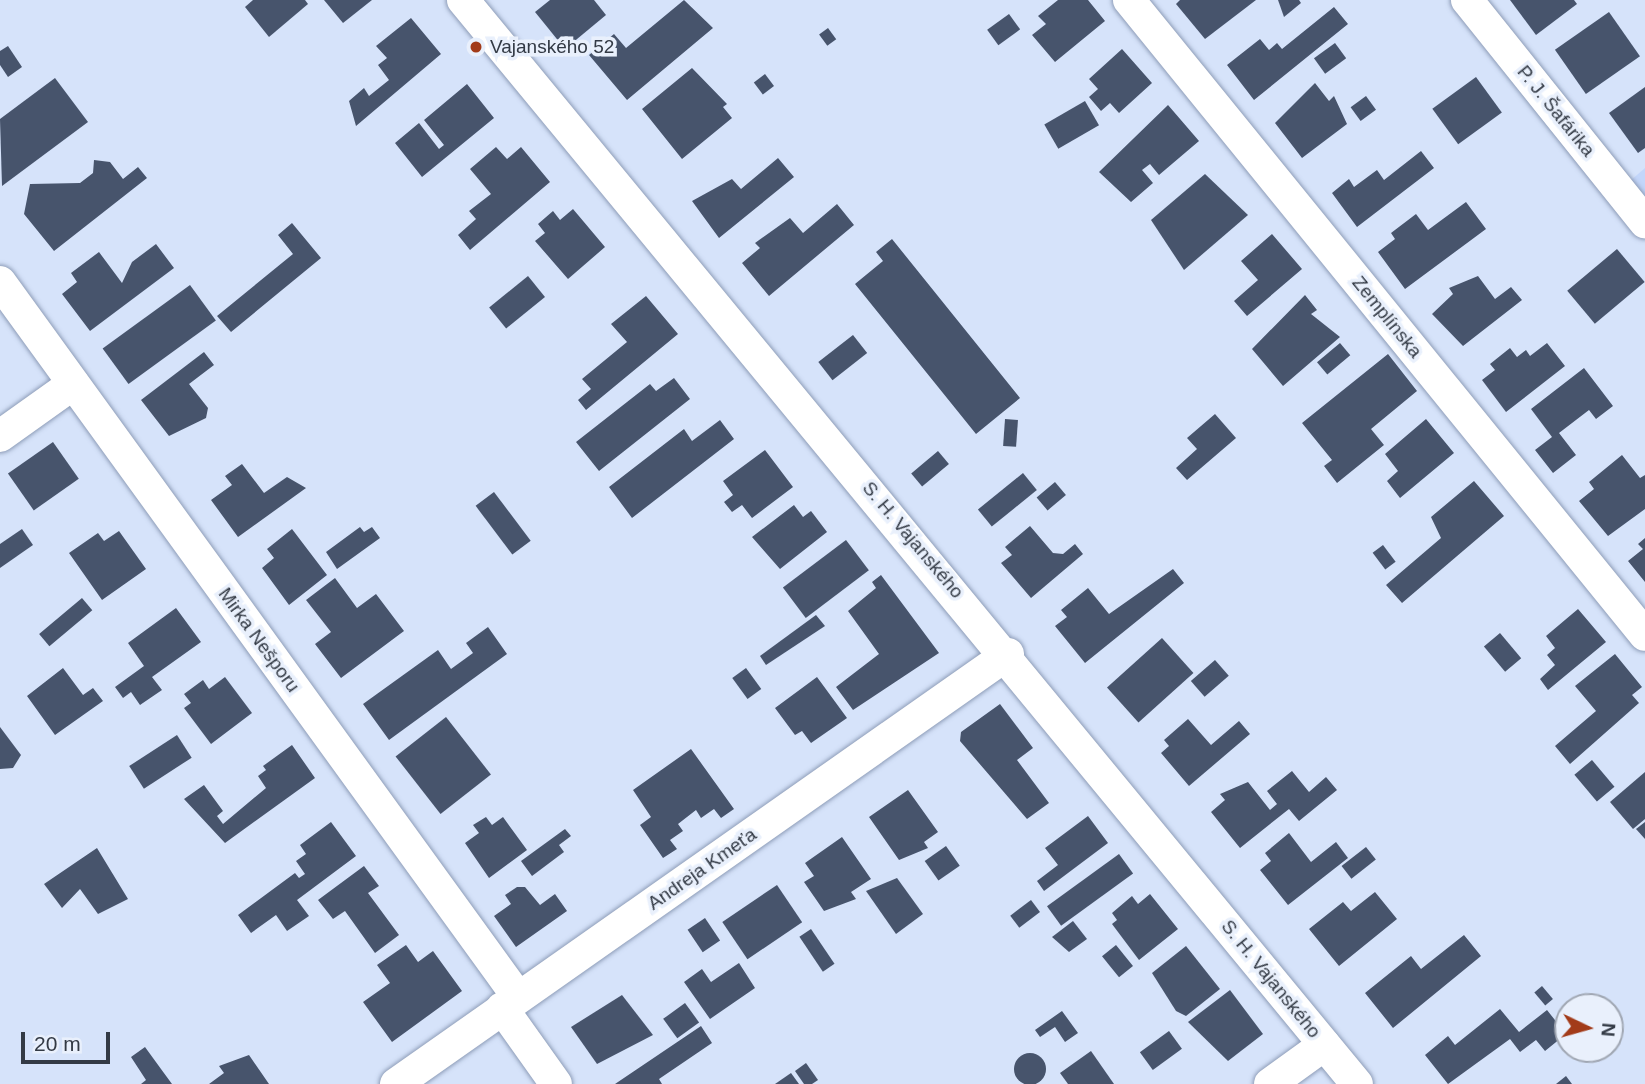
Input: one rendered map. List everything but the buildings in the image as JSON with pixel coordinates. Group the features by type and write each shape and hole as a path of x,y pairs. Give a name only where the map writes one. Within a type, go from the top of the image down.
{"street":[{"name":"S. H. Vajanského","path":"463,0 1008,654 1357,1084"},
{"name":"Zemplínska","path":"1129,0 1645,635"},
{"name":"P. J. Šafárika","path":"1467,0 1645,222"},
{"name":"Mirka Nešporu","path":"0,282 510,1003 556,1084"},
{"path":"0,436 73,384"},
{"name":"Andreja Kmeťa","path":"396,1084 1008,654"},
{"path":"1270,1084 1324,1045"}],"shaded area":[{"path":"1645,168 1645,199 1630,181"}],"place":[{"name":"Vajanského 52","path":"476,47"}]}
